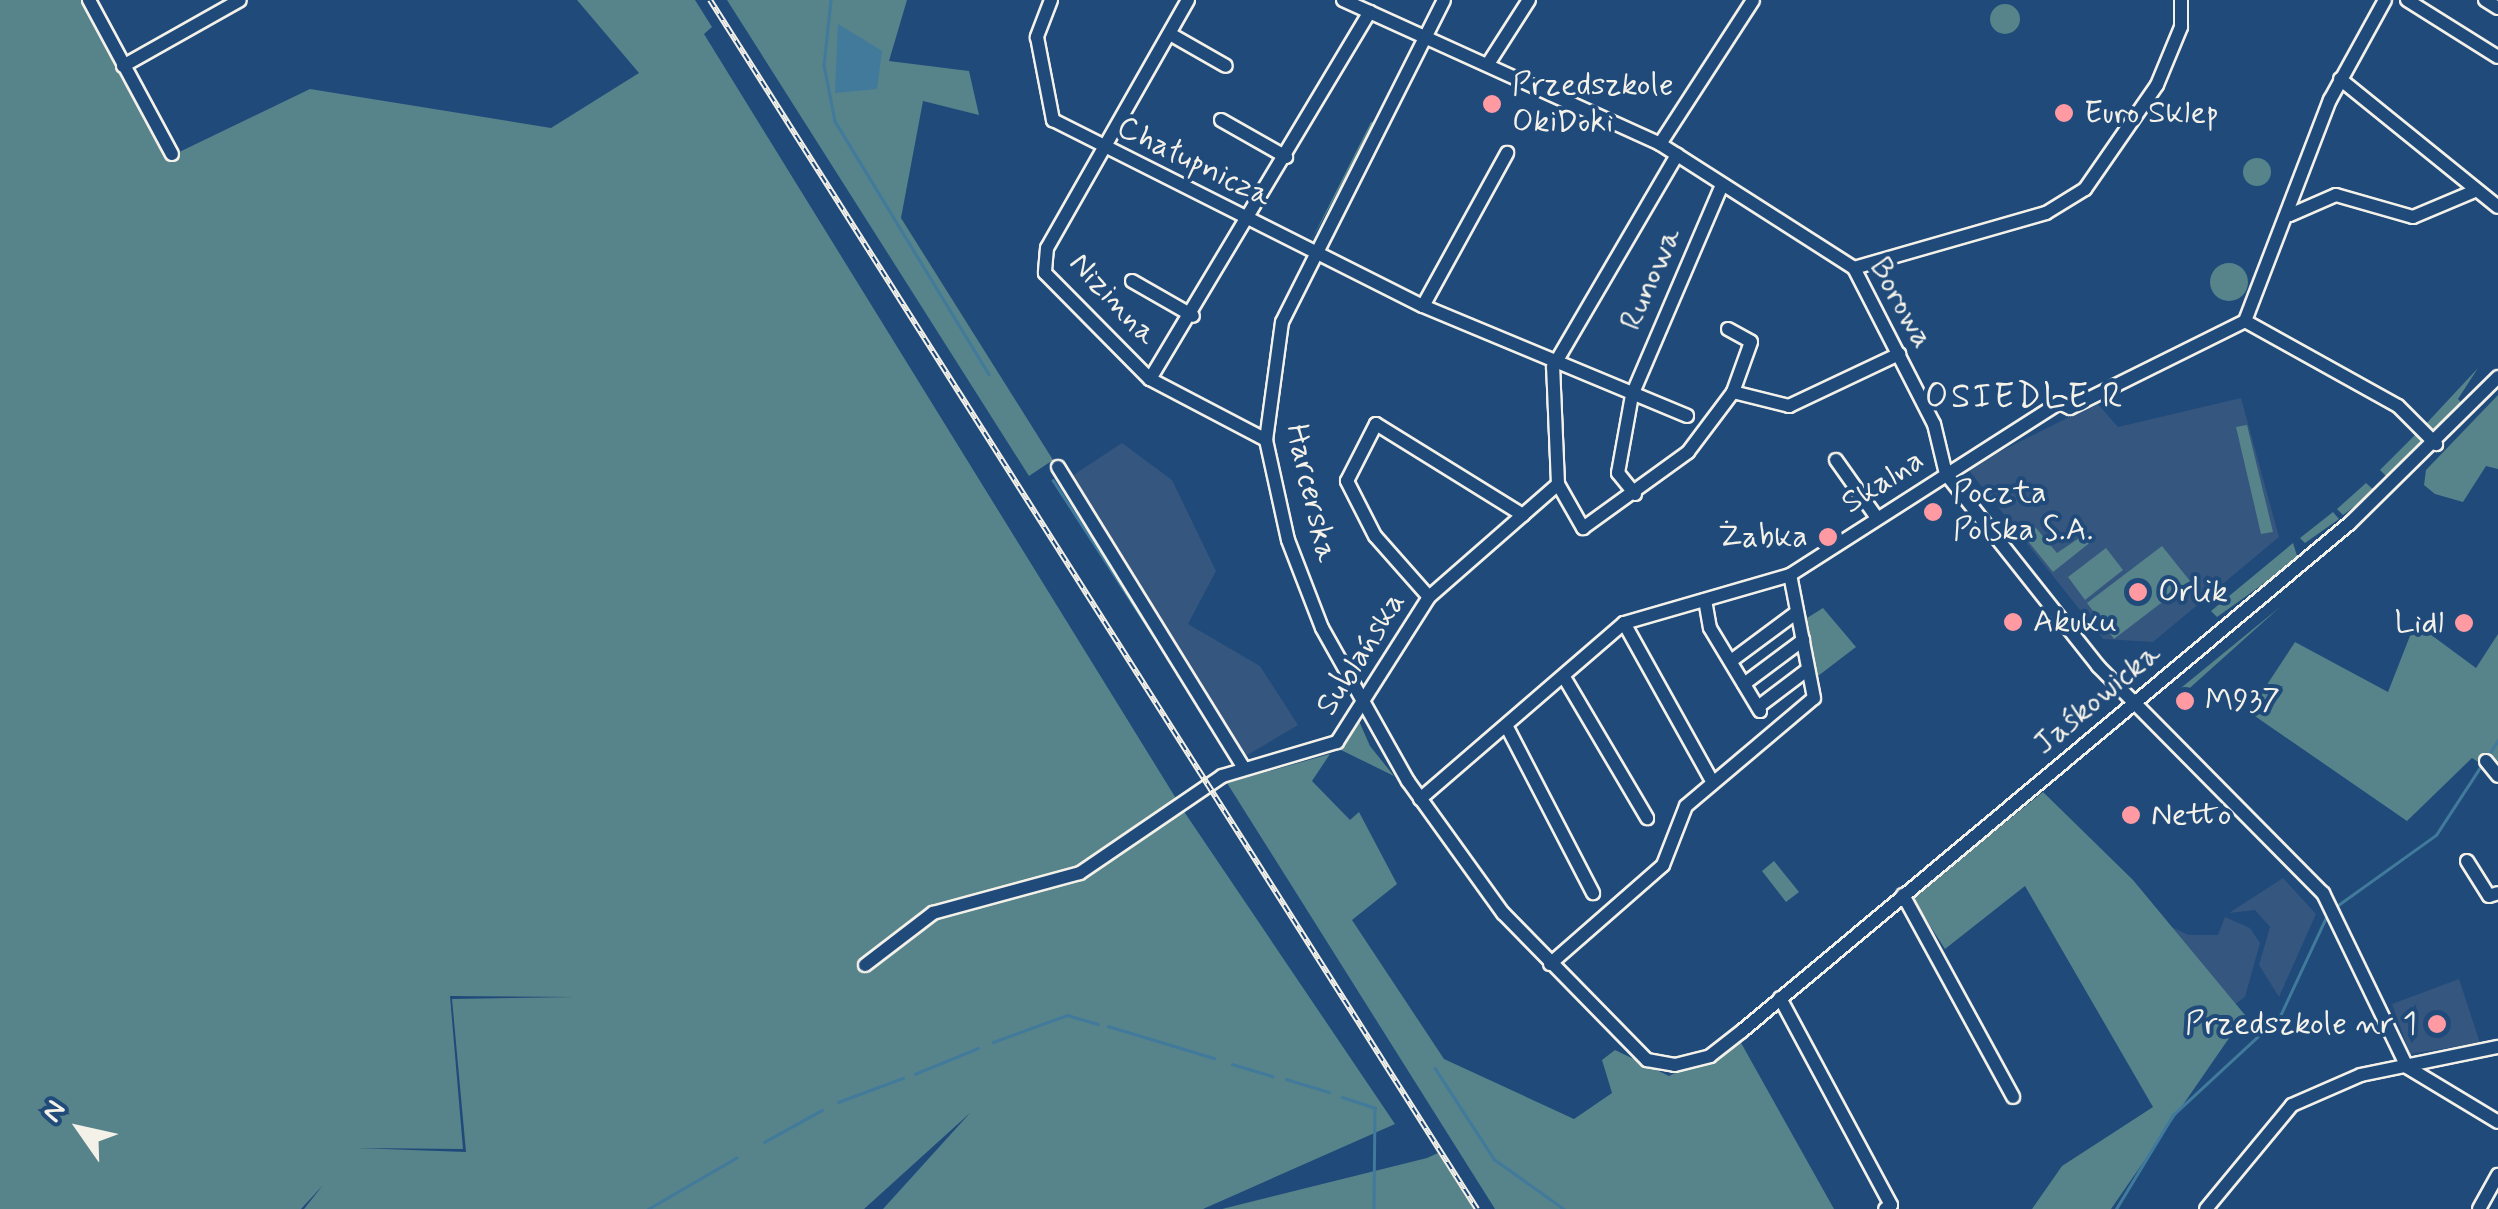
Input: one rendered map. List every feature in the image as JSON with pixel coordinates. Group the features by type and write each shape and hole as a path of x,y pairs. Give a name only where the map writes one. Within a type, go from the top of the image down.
{"street":[{"path":"89,0 172,154"},
{"path":"123,66 240,0"},
{"name":"Chałupnicza","path":"1052,0 1037,38 1053,120 1314,253 1554,367"},
{"name":"Nizinna","path":"1188,0 1047,248 1045,273 1150,379 1266,440"},
{"name":"Borowa","path":"1344,0 1660,144 1854,268 1899,354 1946,474 2098,666 2139,699 2334,908 2407,1067"},
{"name":"Harcerska","path":"1444,0 1314,253 1272,347 1266,440 1288,540 1362,702 1420,799 1550,964"},
{"path":"1488,64 1529,0"},
{"path":"1660,144 1753,0"},
{"path":"1854,268 2046,213 2085,190 2158,84 2181,0"},
{"path":"2386,0 2340,78 2245,321 2261,337 2398,406 2436,444"},
{"path":"2407,0 2498,57"},
{"path":"2485,0 2498,8"},
{"path":"1150,379 1193,316 1370,12"},
{"path":"1170,34 1226,66"},
{"path":"2340,78 2498,207"},
{"path":"1221,120 1286,157"},
{"path":"1423,306 1507,153"},
{"path":"1677,155 1554,367 1558,484 1583,528 1688,452 1733,392 1750,342 1728,330"},
{"name":"Runowa","path":"1635,494 1618,473 1632,395 1722,185"},
{"path":"2288,216 2340,195 2413,218 2476,191"},
{"path":"1132,281 1193,316"},
{"name":"Skalna","path":"1420,799 1508,730 1624,622 1790,575 2059,403 2070,408 2245,321"},
{"path":"1733,392 1789,406 1899,354"},
{"path":"1554,367 1687,416"},
{"name":"Jaśkowicka","path":"1550,964 1630,1050 1657,1063 1710,1056 2139,699 2436,444 2498,377"},
{"path":"1429,596 1375,536 1347,481 1376,424 1523,515"},
{"path":"1836,460 1877,518"},
{"path":"1058,468 1244,768"},
{"name":"Sublańska","path":"865,964 933,913 1080,873 1244,768 1330,748 1429,596 1558,484"},
{"path":"1550,964 1663,865 1686,806 1814,698 1790,575"},
{"path":"1701,601 1759,709 1808,668"},
{"path":"1730,661 1797,612"},
{"path":"1624,622 1712,781"},
{"path":"1744,684 1803,640"},
{"path":"1564,678 1647,818"},
{"path":"1508,730 1594,894"},
{"path":"2486,761 2498,776"},
{"path":"2467,861 2489,896 2498,893"},
{"path":"1902,895 2013,1097"},
{"path":"1780,998 1891,1205 1885,1209"},
{"path":"2206,1209 2292,1105 2407,1067 2498,1047"},
{"path":"2407,1067 2498,1122"},
{"path":"2479,1209 2498,1175"}],"shaded area":[{"path":"838,24 882,51 877,89 835,93"},
{"path":"2241,398 2279,537 2153,642 2103,639 1967,468 2097,403 2118,427"},
{"path":"1122,443 1172,480 1216,571 1188,624 1260,666 1298,725 1239,760 1066,480"},
{"path":"2283,878 2316,914 2279,997 2259,965 2270,927 2255,910 2229,913"},
{"path":"2144,915 2189,935 2218,935 2225,917 2250,928 2260,943 2245,997 2220,1015"},
{"name":"Przedszkole nr 1","path":"2459,979 2480,1043 2410,1054 2392,1004"}],"green space":[{"path":"0,0 84,0 171,156 310,89 551,128 639,73 577,0 695,0 712,27 704,34 1185,813 1395,1124 1203,1209 883,1209 970,1113 864,1209 304,1209 323,1185 301,1209 0,1209","holes":["450,996 576,997 452,999 466,1152 357,1148 463,1149"]},
{"path":"727,0 907,0 889,61 969,71 979,115 923,101 901,218 1053,460 1029,476"},
{"path":"2005,4 2016,8 2020,19 2016,30 2005,34 1994,30 1990,19 1994,8"},
{"path":"1371,122 1375,123 1310,243"},
{"path":"2257,158 2267,162 2271,172 2267,182 2257,186 2247,182 2243,172 2247,162"},
{"path":"2229,263 2243,268 2248,282 2243,296 2229,301 2215,296 2210,282 2215,268"},
{"path":"2478,368 2458,399 2465,406 2432,433 2424,426"},
{"path":"2498,395 2498,469 2486,466 2463,502 2435,494 2424,485 2426,470"},
{"path":"2247,425 2273,532 2261,534 2236,427"},
{"path":"2419,431 2426,441 2390,480 2380,470"},
{"path":"2366,483 2375,491 2343,515 2337,509"},
{"path":"2333,512 2339,519 2305,543 2300,538"},
{"path":"2031,522 2057,553 2085,534 2092,541 2053,572 2020,531"},
{"path":"2293,543 2298,559 2217,617 2211,611"},
{"name":"Orlik","path":"2162,546 2190,581 2114,639 2087,603"},
{"path":"2106,548 2123,570 2085,600 2068,577"},
{"path":"2280,607 2182,695 2176,695 2176,692"},
{"path":"1823,608 1856,647 1818,676 1807,618"},
{"path":"2415,623 2476,668 2498,634 2498,775 2472,758 2407,821 2249,712 2295,642 2388,692"},
{"path":"1359,721 1370,746 1394,776 1341,750"},
{"path":"1330,754 1312,781 1350,820 1359,812 1397,884 1352,920 1444,1059 1574,1119 1612,1093 1602,1060 1615,1050 1669,1076 1740,1041 1834,1209 1495,1209 1227,783"},
{"path":"2043,792 2133,880 2245,1015 2111,1209 2032,1209 2062,1166 2153,1107 2025,886 1945,949 1912,898"},
{"path":"1774,861 1799,892 1786,902 1762,871"},
{"path":"1438,1153 1474,1209 1222,1209 1427,1158"}],"waterway":[{"path":"831,0 824,65 835,121 989,374"},
{"path":"1053,480 1174,667"},
{"path":"2488,756 2498,740"},
{"path":"2334,908 2436,835 2483,763"},
{"path":"2116,1209 2173,1115 2280,1016 2328,913"},
{"path":"993,1042 1067,1015 1098,1024"},
{"path":"1108,1026 1214,1058"},
{"path":"915,1074 978,1048"},
{"path":"1232,1064 1272,1076"},
{"path":"1435,1068 1494,1159 1564,1209"},
{"path":"838,1102 903,1078"},
{"path":"1286,1079 1329,1092"},
{"path":"1342,1097 1375,1108 1374,1209"},
{"path":"764,1142 822,1110"},
{"path":"648,1209 736,1158"}],"railway":[{"path":"710,0 1477,1209"}],"place":[{"name":"Przedszkole OkiDoki","path":"1492,104"},
{"name":"Euro Sklep","path":"2064,113"},
{"name":"Poczta Polska S.A.","path":"1933,512"},
{"name":"Żabka","path":"1828,537"},
{"name":"Orlik","path":"2138,592"},
{"name":"Akuku","path":"2013,622"},
{"name":"Lidl","path":"2464,623"},
{"name":"M937","path":"2185,701"},
{"name":"Netto","path":"2131,815"},
{"name":"Przedszkole nr 1","path":"2437,1024"}],"district":[{"name":"OSIEDLE R","path":"2025,397"}]}
